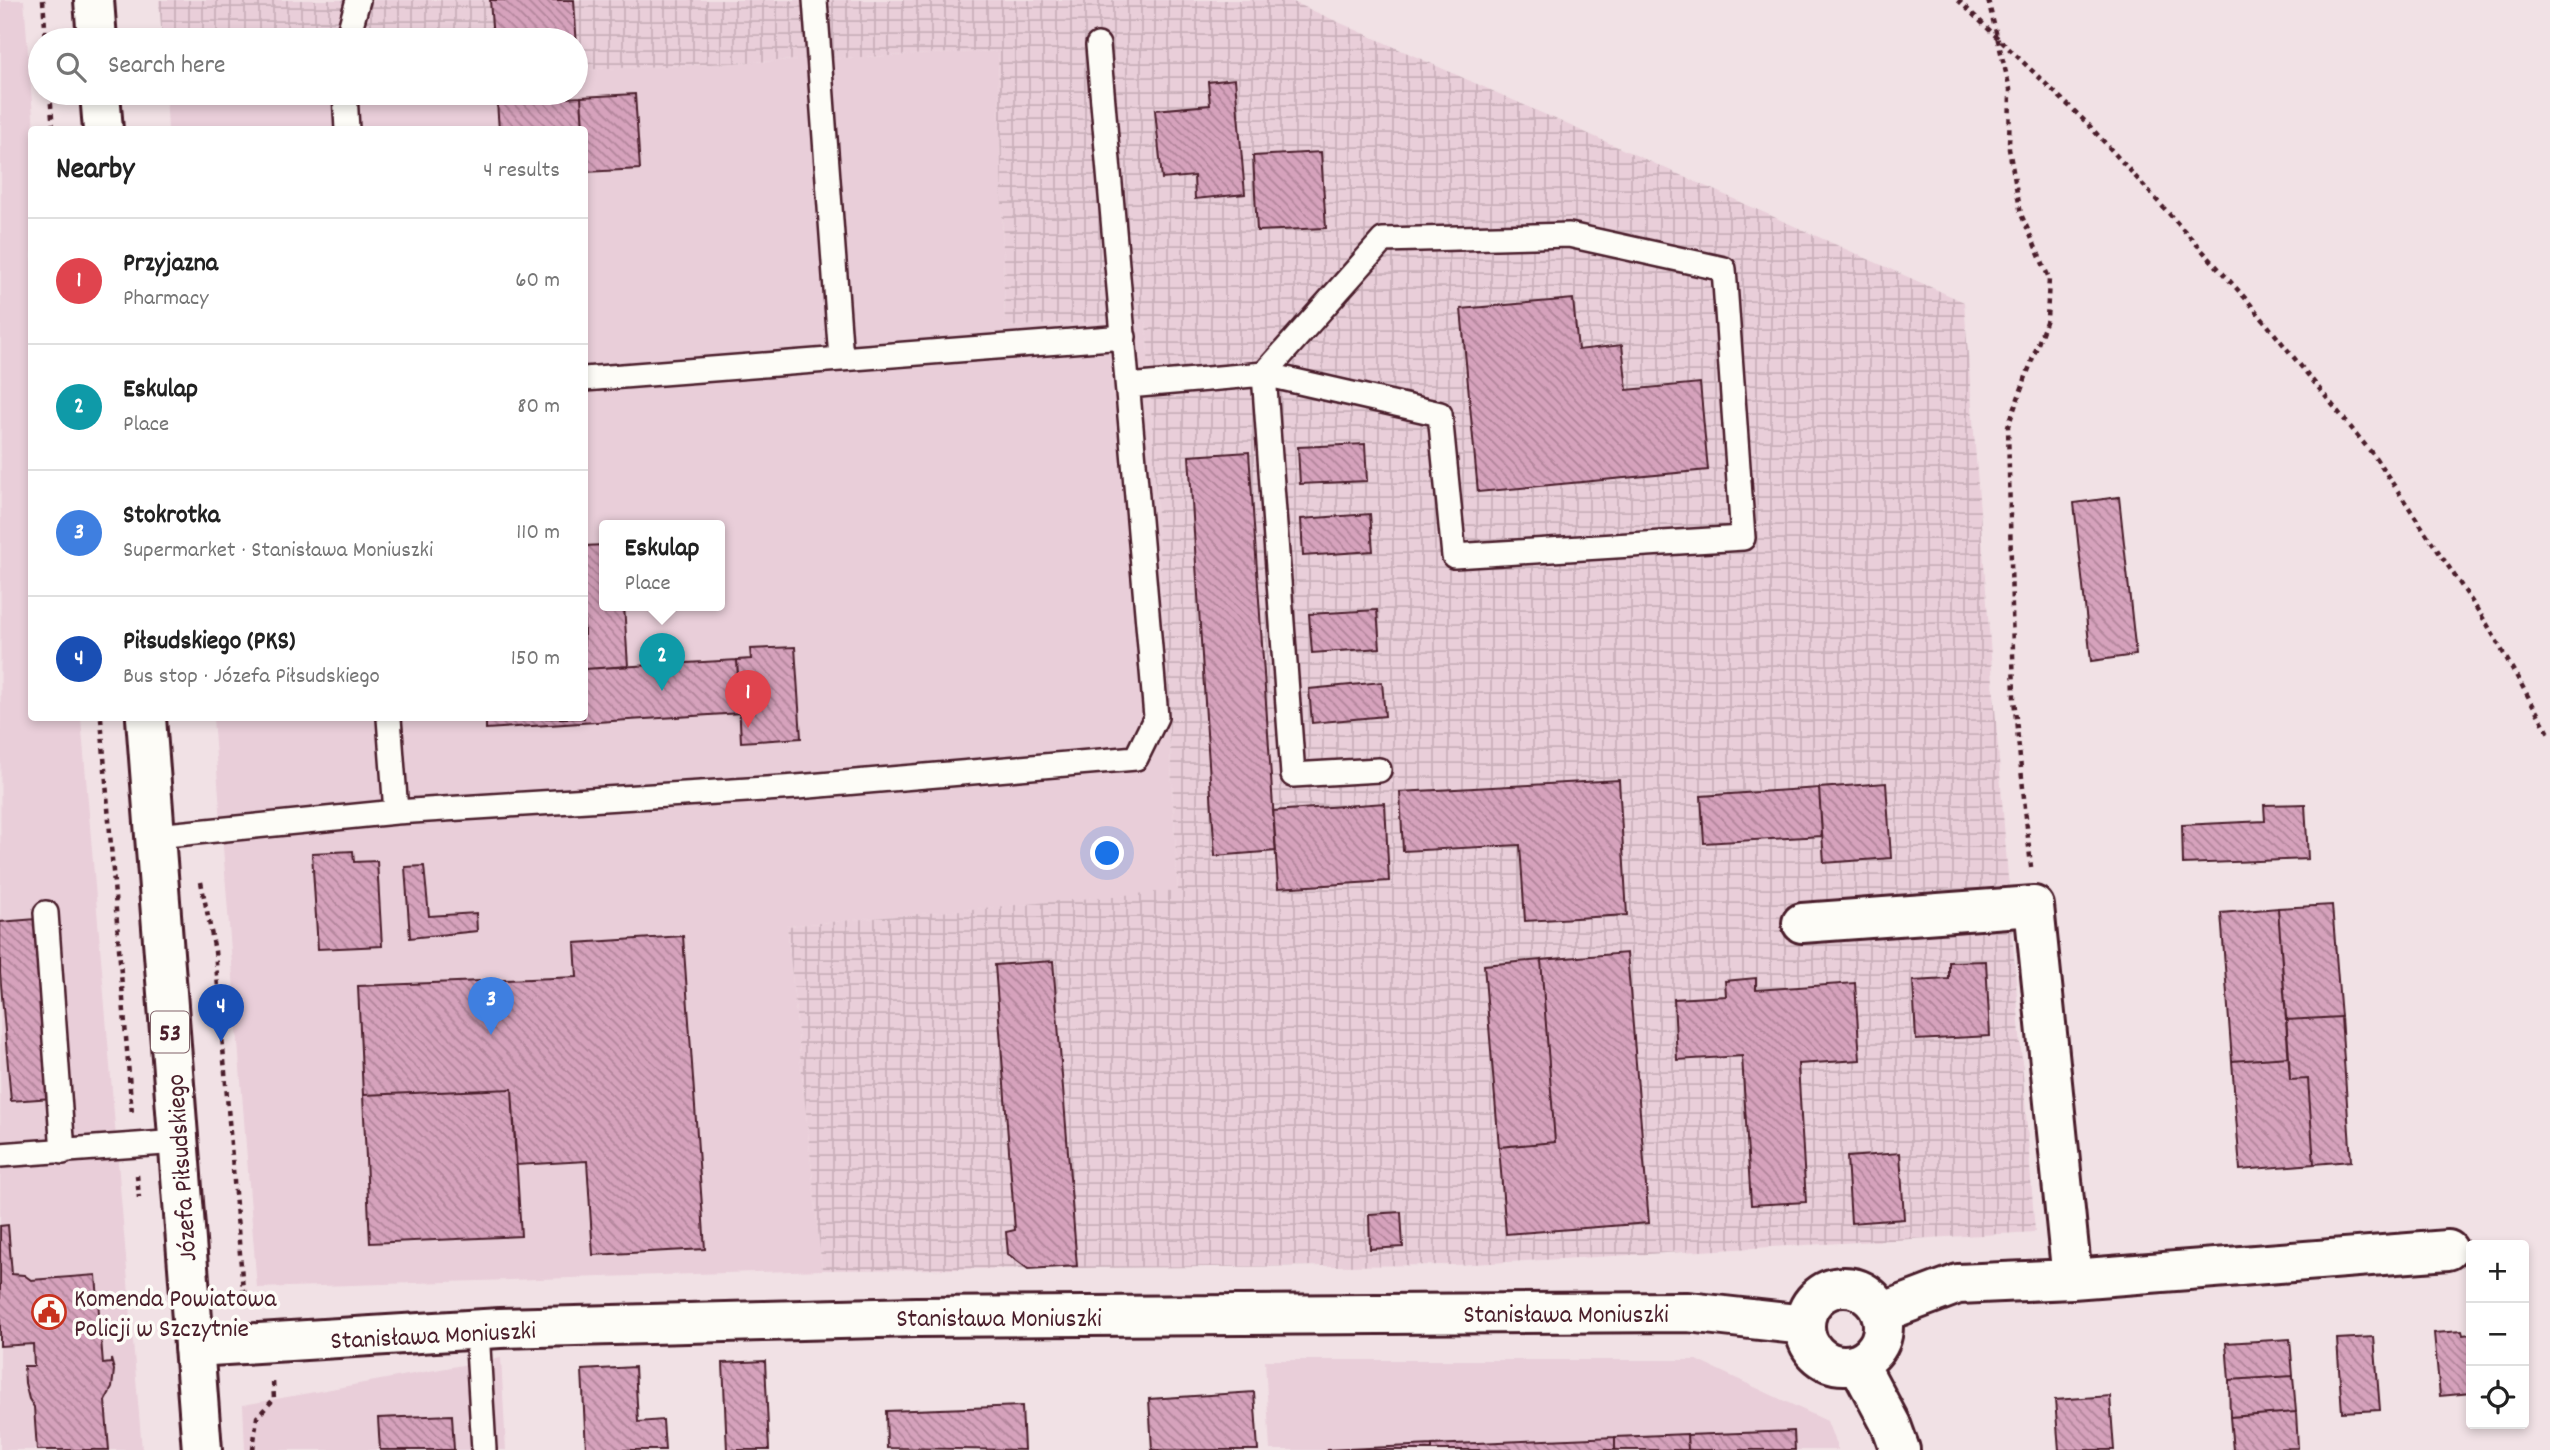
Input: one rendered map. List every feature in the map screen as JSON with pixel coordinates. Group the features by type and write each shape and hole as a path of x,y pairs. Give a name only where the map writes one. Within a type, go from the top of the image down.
{"street":[{"path":"94,0 96,28"},
{"path":"101,105 103,126"},
{"name":"Józefa Piłsudskiego","path":"146,721 202,1450"},
{"path":"1802,923 2034,906 2073,1279"},
{"path":"1881,1313 1958,1284 2073,1279 2448,1250"},
{"path":"1851,1287 1864,1292 1874,1301 1881,1313 1882,1337 1876,1348 1858,1363 1833,1364 1821,1358 1806,1337 1807,1311 1814,1300 1825,1291 1851,1287"},
{"name":"Stanisława Moniuszki","path":"194,1347 477,1330 916,1317 1688,1312 1805,1325"},
{"path":"1858,1363 1891,1425 1900,1450"}],"lane":[{"path":"350,28 358,0"},
{"path":"815,0 841,359"},
{"path":"156,836 396,812 797,786 1136,758 1156,717 1098,44"},
{"path":"346,105 348,126"},
{"path":"1128,386 1265,374 1440,414 1454,556 1743,538 1724,269 1569,235 1383,240 1265,374 1293,775 1379,770"},
{"path":"588,379 1124,337"},
{"path":"389,721 396,812"},
{"path":"46,913 63,1152"},
{"path":"0,1155 178,1142"},
{"path":"477,1330 484,1450"}],"path":[{"path":"43,0 45,28"},
{"path":"1958,0 2087,123 2247,300 2375,457 2487,624 2550,734"},
{"path":"1988,0 2010,89 2010,149 2021,214 2049,278 2047,318 2008,426 2014,699 2034,906"},
{"path":"51,105 53,126"},
{"path":"101,721 140,1201"},
{"path":"196,831 201,883 215,951 243,1290 269,1309 274,1399 257,1417 253,1450"}],"shaded area":[{"path":"1,0 24,0 28,105 32,105 34,126 28,126 28,721 81,721 142,1450 0,1450"},
{"path":"159,0 1289,0 1964,302 2035,1232 1455,1265 822,1270 787,926 1178,890 1146,319 1005,327 998,51 588,69 588,28 161,28"},
{"path":"998,51 1005,327 1146,319 1178,891 787,926 822,1270 257,1288 213,721 588,721 588,126 168,126 167,105 588,105 588,69"},
{"path":"501,1358 506,1450 245,1450 243,1405"},
{"path":"1265,1360 1697,1360 1827,1421 1838,1450 1270,1450"}],"building":[{"path":"490,0 574,0 576,28 492,28"},
{"path":"1235,79 1245,194 1195,199 1194,176 1162,179 1155,110 1210,105 1208,82"},
{"path":"635,94 640,169 588,172 588,126 583,126 582,105 588,105 588,97"},
{"path":"497,105 581,105 583,126 499,126"},
{"path":"1321,152 1326,228 1257,231 1253,156"},
{"path":"1573,299 1578,350 1622,345 1627,390 1700,383 1708,470 1478,492 1461,309"},
{"path":"1365,444 1367,481 1300,484 1298,447"},
{"path":"1249,452 1276,851 1215,856 1189,456"},
{"path":"2119,497 2136,655 2091,661 2074,503"},
{"path":"1370,514 1373,551 1303,556 1301,519"},
{"path":"599,545 599,611 624,611 628,666 588,669 588,546"},
{"path":"1377,610 1380,648 1312,653 1309,614"},
{"path":"795,647 801,738 741,742 737,660 751,659 750,649"},
{"path":"737,660 741,713 486,729 486,721 588,721 588,669"},
{"path":"1382,682 1385,716 1312,723 1309,689"},
{"path":"1619,780 1627,915 1525,921 1520,845 1403,851 1400,792"},
{"path":"1886,783 1891,858 1824,863 1819,788"},
{"path":"1819,788 1822,836 1704,843 1701,796"},
{"path":"1385,803 1389,881 1278,888 1273,811"},
{"path":"2305,804 2308,859 2183,864 2182,825 2265,821 2264,805"},
{"path":"353,851 354,862 377,861 382,946 318,949 312,853"},
{"path":"424,866 429,916 476,913 477,931 410,938 405,867"},
{"path":"2332,905 2341,1017 2286,1020 2278,908"},
{"path":"2278,908 2289,1057 2232,1061 2221,913"},
{"path":"36,919 52,1098 11,1101 0,973 0,922"},
{"path":"683,936 705,1249 593,1255 587,1161 516,1165 512,1089 363,1095 358,986 577,977 575,943"},
{"path":"1627,953 1649,1223 1506,1234 1499,1147 1555,1142 1541,960"},
{"path":"1541,960 1555,1142 1499,1147 1484,965"},
{"path":"1053,961 1077,1266 1028,1269 1008,1254 1006,1232 1015,1230 995,965"},
{"path":"1986,961 1990,1036 1916,1040 1913,981 1949,979 1949,962"},
{"path":"1756,978 1756,990 1855,983 1860,1060 1798,1064 1806,1202 1751,1205 1742,1056 1677,1060 1674,999 1726,996 1725,981"},
{"path":"2341,1017 2351,1161 2314,1164 2308,1079 2290,1080 2286,1020"},
{"path":"2289,1057 2290,1080 2308,1079 2314,1164 2240,1170 2232,1061"},
{"path":"512,1089 521,1236 370,1243 363,1095"},
{"path":"1900,1153 1904,1219 1851,1223 1847,1157"},
{"path":"1401,1212 1403,1247 1370,1249 1369,1214"},
{"name":"Komenda Powiatowa Policji w Szczytnie","path":"8,1225 12,1274 24,1275 31,1280 96,1275 103,1364 111,1363 111,1359 114,1370 112,1388 105,1401 109,1450 37,1450 34,1407 25,1383 24,1366 34,1366 33,1344 0,1346 0,1226"},
{"path":"2462,1331 2463,1335 2466,1335 2466,1393 2440,1396 2434,1333"},
{"path":"2374,1337 2380,1410 2342,1412 2337,1339"},
{"path":"2290,1339 2293,1376 2229,1380 2226,1343"},
{"path":"765,1361 769,1450 727,1450 723,1363"},
{"path":"635,1367 638,1422 663,1420 665,1450 586,1450 582,1370"},
{"path":"2293,1376 2296,1412 2230,1417 2229,1380"},
{"path":"1254,1392 1258,1450 1152,1450 1149,1399"},
{"path":"2110,1396 2114,1450 2059,1450 2055,1400"},
{"path":"1022,1406 1024,1450 887,1448 886,1411"},
{"path":"2296,1412 2298,1448 2233,1450 2230,1417"},
{"path":"452,1415 454,1450 380,1450 378,1418"},
{"path":"1794,1431 1795,1450 1688,1450 1687,1435"},
{"path":"1687,1434 1688,1450 1615,1450 1615,1437"},
{"path":"1615,1437 1615,1450 1432,1450 1432,1445"},
{"path":"1432,1445 1432,1450 1326,1450"}],"place":[{"name":"Eskulap","path":"662,691"},
{"name":"Przyjazna","path":"748,728"},
{"name":"Stokrotka","path":"491,1035"},
{"name":"Piłsudskiego (PKS)","path":"221,1042"},
{"name":"Komenda Powiatowa Policji w Szczytnie","path":"49,1312"}]}
